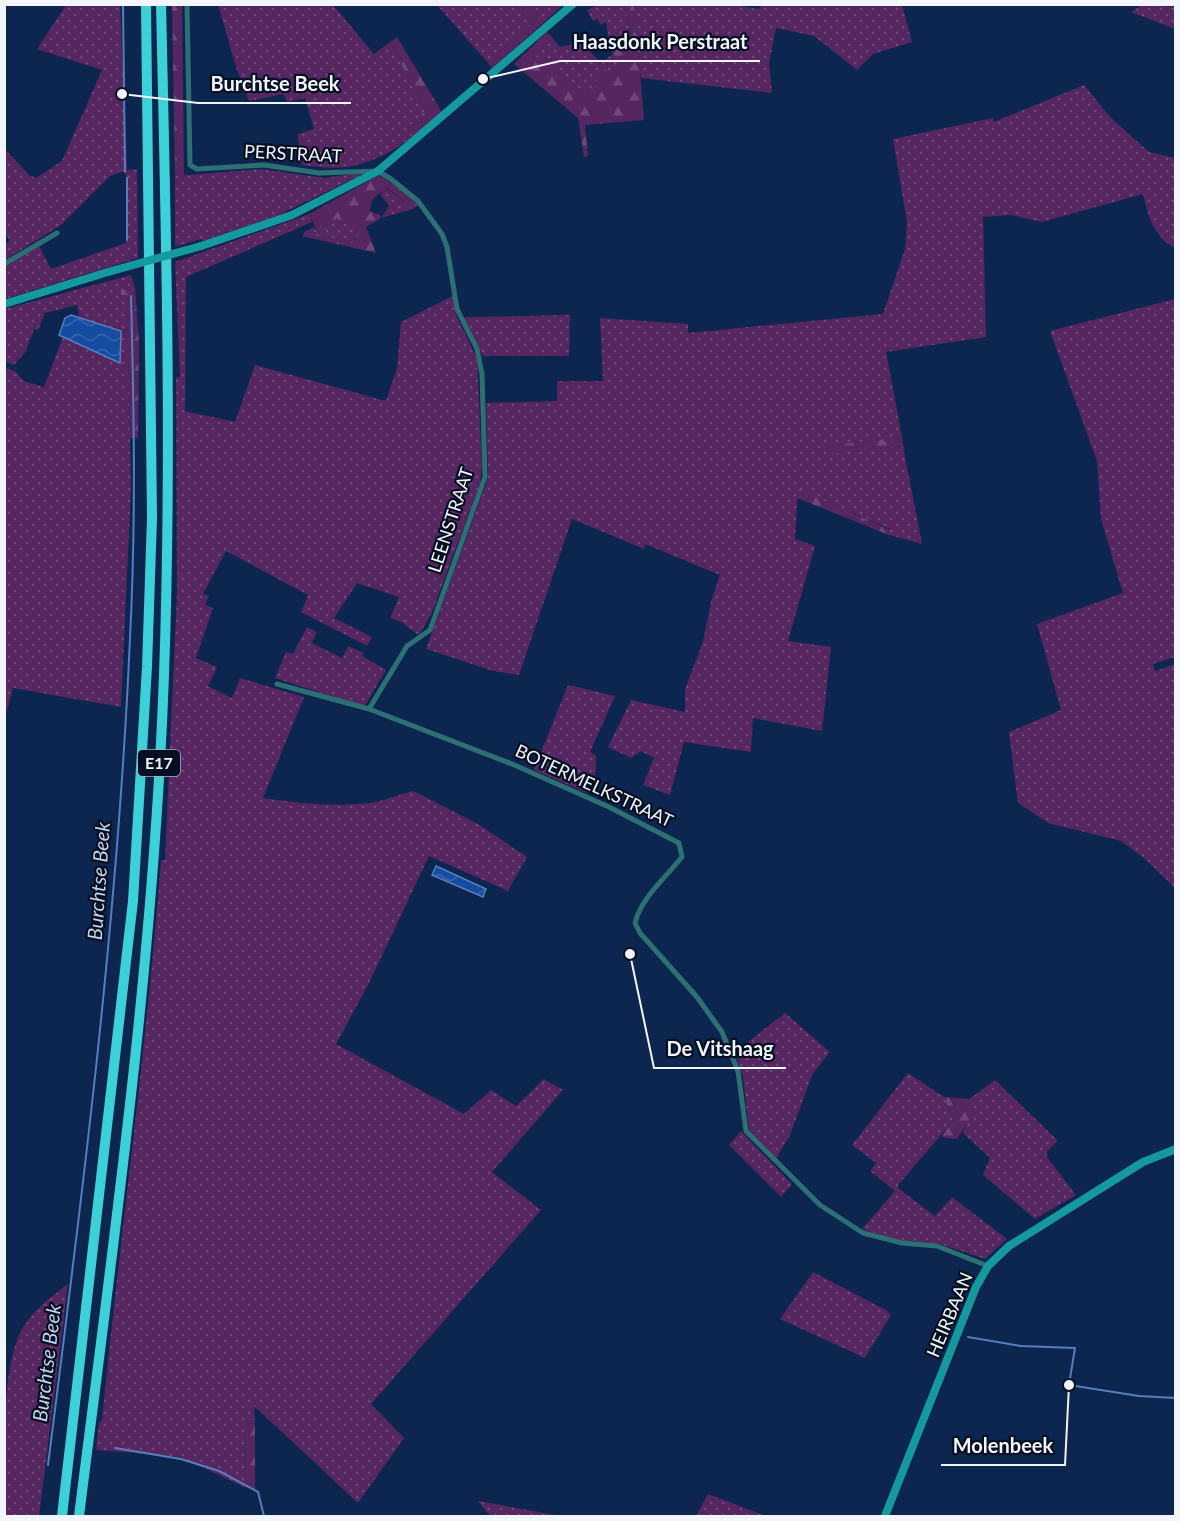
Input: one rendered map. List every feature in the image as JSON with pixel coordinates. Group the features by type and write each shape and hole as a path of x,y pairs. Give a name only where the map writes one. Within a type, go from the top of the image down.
{"highway":[{"name":"E17","path":"62,1516 133,901 146,679 152,519 146,4"},
{"name":"E17","path":"79,1516 130,1094 150,899 164,678 168,330 161,4"}],"street":[{"name":"PERSTRAAT","path":"187,4 188,162 192,167 197,169 264,165 319,173 378,171"},
{"name":"PERSTRAAT","path":"4,304 201,246 292,215 378,171 573,4"},
{"name":"LEENSTRAAT","path":"369,709 407,646 430,630 485,477 486,450 482,374 477,349 457,309 452,264 442,234 418,201 378,171"},
{"path":"4,264 57,233"},
{"name":"BOTERMELKSTRAAT","path":"277,684 369,709 512,764 609,807 679,843 682,857 641,907 635,923 640,933 697,997 722,1032 738,1071 746,1131 820,1204 852,1228 880,1239 952,1251 988,1266"},
{"name":"HEIRBAAN","path":"885,1516 976,1287 988,1266 1009,1246 1030,1232 1143,1162 1176,1149"}],"green space":[{"path":"652,4 728,4 759,9 762,4 902,5 912,42 873,54 857,70 814,36 776,28 769,64 772,93 641,78 633,7"},
{"path":"66,5 120,5 127,170 137,169 138,258 5,299 5,266 39,246 51,269 126,243 126,170 110,176 61,225 5,260 5,245 10,240 5,235 4,148 29,175 36,178 62,161 102,70 37,49"},
{"path":"172,5 182,5 184,176 175,176"},
{"path":"218,5 333,5 374,54 390,42 425,111 407,128 413,136 386,154 360,164 332,168 300,164 298,134 314,129 305,98 287,102 284,94 249,101 237,70"},
{"path":"437,5 514,5 533,25 487,62"},
{"path":"514,5 524,5 541,25 492,68 487,62 533,25"},
{"path":"524,5 563,5 541,25"},
{"path":"598,5 626,5 630,35 608,34 606,22 601,25 597,19 593,21 587,10"},
{"path":"626,5 633,5 635,11 644,120 585,125 588,156 584,157 578,118 514,64 547,32 552,37 533,54 587,94 605,69 610,74 622,63 607,47 609,40 607,38 608,34 630,34"},
{"path":"1142,5 1175,7 1175,29 1131,12"},
{"path":"397,37 442,112 413,136 407,128 425,111 390,42"},
{"path":"552,37 560,47 581,42 601,63 614,53 622,63 610,75 605,70 587,94 532,54"},
{"path":"1084,85 1110,117 1149,152 1175,158 1175,248 1157,232 1143,194 1042,222 1011,215 983,217 986,337 886,352 902,437 826,446 827,454 903,446 922,544 889,535 890,529 798,490 795,539 815,546 788,641 831,647 822,731 753,718 751,752 684,742 670,795 643,785 654,758 641,751 631,758 608,747 631,700 685,712 685,689 703,642 711,602 720,575 645,544 644,549 572,519 519,675 493,671 426,649 488,478 486,403 557,401 557,381 603,381 600,318 688,324 688,333 883,314 905,249 907,222 893,139 993,118 994,122"},
{"path":"261,169 325,178 358,173 361,175 279,215 202,241 201,239 175,247 175,176"},
{"path":"379,175 402,190 418,205 413,209 386,187 372,200 370,211 380,215 381,218 366,227 376,253 302,236 305,231 354,244 359,230 338,218 317,230 309,214"},
{"path":"385,187 413,209 381,218 389,206 380,194"},
{"path":"309,214 312,222 186,277 185,411 235,422 255,365 386,401 397,368 401,322 453,296 455,312 477,359 482,467 480,483 431,615 420,633 417,634 401,622 390,618 399,597 357,583 334,618 372,637 367,646 301,612 308,595 226,551 203,594 209,596 205,605 213,608 196,658 217,667 208,686 232,698 240,678 304,697 263,798 348,805 376,802 413,791 478,824 527,857 508,891 429,856 368,985 336,1044 464,1114 491,1090 516,1106 544,1079 563,1090 492,1172 541,1210 371,1404 404,1438 358,1503 254,1406 255,1424 245,1423 244,1487 181,1457 96,1450 99,1422 102,1421 141,1071 161,860 165,860 177,593 176,377 180,377 175,262"},
{"path":"338,218 359,230 354,244 305,231 314,227 317,230"},
{"path":"131,275 135,287 121,289 122,295 127,295 131,488 121,707 13,688 5,717 5,368 15,371 24,381 44,387 63,337 120,363 121,331 79,318 77,305 45,313 38,330 34,329 26,351 14,365 5,362 5,309"},
{"path":"135,287 139,342 138,438 130,438 127,295 121,295 121,289"},
{"path":"1175,299 1175,657 1153,664 1155,671 1175,664 1175,888 1145,859 1121,841 1048,823 1018,803 1009,732 1061,710 1037,624 1123,593 1101,519 1097,461 1050,331"},
{"path":"570,315 569,356 483,356 464,317"},
{"path":"902,437 903,446 827,454 826,446"},
{"path":"798,489 890,530 889,535 797,498"},
{"path":"307,627 317,632 312,643 342,658 348,646 364,653 362,656 386,670 366,704 362,706 275,678 286,652 293,654"},
{"path":"568,685 615,696 590,752 596,755 596,772 587,793 534,770"},
{"path":"785,1013 830,1052 813,1073 790,1135 776,1159 749,1130 743,1077 735,1052"},
{"path":"908,1073 944,1097 953,1121 898,1185 898,1188 935,1216 952,1197 1007,1239 985,1259 940,1244 896,1240 862,1229 895,1191 870,1171 876,1163 852,1145"},
{"path":"995,1080 1058,1141 1047,1151 1047,1157 1076,1195 1035,1219 983,1175 990,1158 963,1133 973,1106 969,1099"},
{"path":"944,1097 969,1099 973,1106 970,1119 957,1139 941,1137 953,1121"},
{"path":"741,1131 792,1184 781,1197 729,1145"},
{"path":"813,1272 886,1310 891,1315 865,1358 780,1319"},
{"path":"68,1284 39,1516 5,1516 5,1420 10,1368 15,1347 22,1329 31,1316"},
{"path":"245,1423 255,1424 255,1489 244,1487"},
{"path":"708,1494 766,1516 696,1516"},
{"path":"478,1501 561,1516 490,1516"}],"water":[{"path":"71,315 121,331 120,363 59,335 65,318"},
{"path":"436,866 486,889 483,897 432,875"}],"waterway":[{"name":"Burchtse Beek","path":"123,4 125,172"},
{"name":"Burchtse Beek","path":"127,178 127,240"},
{"name":"Burchtse Beek","path":"48,1465 98,1052 117,845 132,595 134,424 131,296"},
{"path":"968,1337 1021,1346 1075,1348 1069,1385 1139,1396 1176,1398"},
{"name":"Burchtse Beek","path":"115,1448 181,1459 219,1471 258,1492 264,1516"}],"place":[{"name":"Haasdonk Perstraat","path":"483,79"},
{"name":"Burchtse Beek","path":"122,94"},
{"name":"De Vitshaag","path":"630,954"},
{"name":"Molenbeek","path":"1069,1385"}]}
